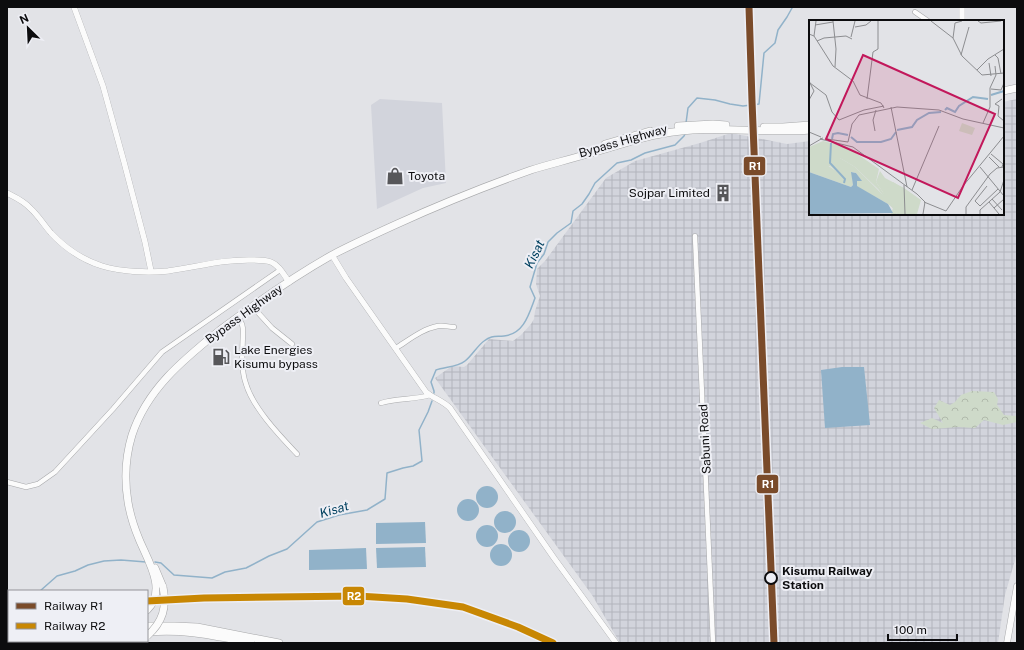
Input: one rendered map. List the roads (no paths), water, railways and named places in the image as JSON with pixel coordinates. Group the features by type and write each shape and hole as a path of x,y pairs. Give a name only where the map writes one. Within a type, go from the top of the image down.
{"main road":[{"path":"1004,91 1017,88"},
{"name":"Bypass Highway","path":"759,129 809,125"},
{"name":"Bypass Highway","path":"128,457 130,442 140,414 148,400 169,374 252,306 332,255 367,237 434,207 531,170 660,134 675,131 747,128 780,132 809,130"},
{"path":"128,457 125,465 128,503 132,520 151,566 156,587 155,598 148,609"},
{"path":"128,457 133,511 160,580 164,595 163,613 159,622 148,635"},
{"path":"1007,643 1017,586"},
{"path":"148,626 197,627 279,643"},
{"path":"148,632 168,631 193,633 219,636 251,643"}],"street":[{"path":"74,7 103,86 126,168 151,271"},
{"path":"962,7 962,20"},
{"path":"915,12 927,20"},
{"path":"7,193 20,200 30,208 62,244 82,258 102,266 120,270 166,271 239,259 269,261 275,264 289,282"},
{"name":"Sabuni Road","path":"695,236 713,643"},
{"path":"332,255 346,278 420,383 430,395 445,403 450,408 554,558 616,643"},
{"name":"Bypass Highway","path":"7,482 26,487 38,484 55,472 113,409 162,352 280,270"},
{"path":"252,306 272,328 292,344"},
{"path":"238,317 243,329 242,362 247,389 266,419 297,454"},
{"path":"396,348 429,329 439,326 454,327"},
{"path":"381,403 396,399 413,399 430,395"}],"water":[{"path":"842,367 864,367 870,425 825,428 821,370"},
{"path":"487,486 495,489 498,497 495,505 487,508 479,505 476,497 479,489"},
{"path":"468,499 476,502 479,510 476,518 468,521 460,518 457,510 460,502"},
{"path":"505,511 513,514 516,522 513,530 505,533 497,530 494,522 497,514"},
{"path":"425,522 426,543 376,544 376,523"},
{"path":"487,525 495,528 498,536 495,544 487,547 479,544 476,536 479,528"},
{"path":"519,530 527,533 530,541 527,549 519,552 511,549 508,541 511,533"},
{"path":"501,544 509,547 512,555 509,563 501,566 493,563 490,555 493,547"},
{"path":"425,547 426,567 377,568 376,548"},
{"path":"366,548 367,569 309,570 309,550"}],"waterway":[{"path":"686,123 688,108 697,98 743,106 759,104 764,53 775,43 778,30 793,7"},
{"name":"Kisat","path":"434,393 431,382 436,370 462,363 470,357 481,343 487,339 511,334 525,322 535,298 530,287 537,263 544,254 548,242 557,233 571,223 573,211 582,204 595,183 617,163 631,160 645,153 675,145 685,134"},
{"name":"Kisat","path":"155,562 161,563 174,575 212,578 225,572 246,568 269,556 287,549 317,522 339,515 367,510 385,499 387,473 413,466 422,461 419,430 432,401"},
{"name":"Kisat","path":"41,590 57,576 75,571 88,565 104,561 121,560 146,562"}],"rail line":[{"name":"R1","path":"749,7 774,643"},
{"name":"R2","path":"148,601 204,598 358,596 407,599 463,607 518,627 553,643"}],"place":[{"name":"Toyota","path":"395,176"},
{"name":"Sojpar Limited","path":"723,193"},
{"name":"Lake Energies Kisumu bypass","path":"221,357"},
{"name":"Kisumu Railway Station","path":"771,578"}]}
